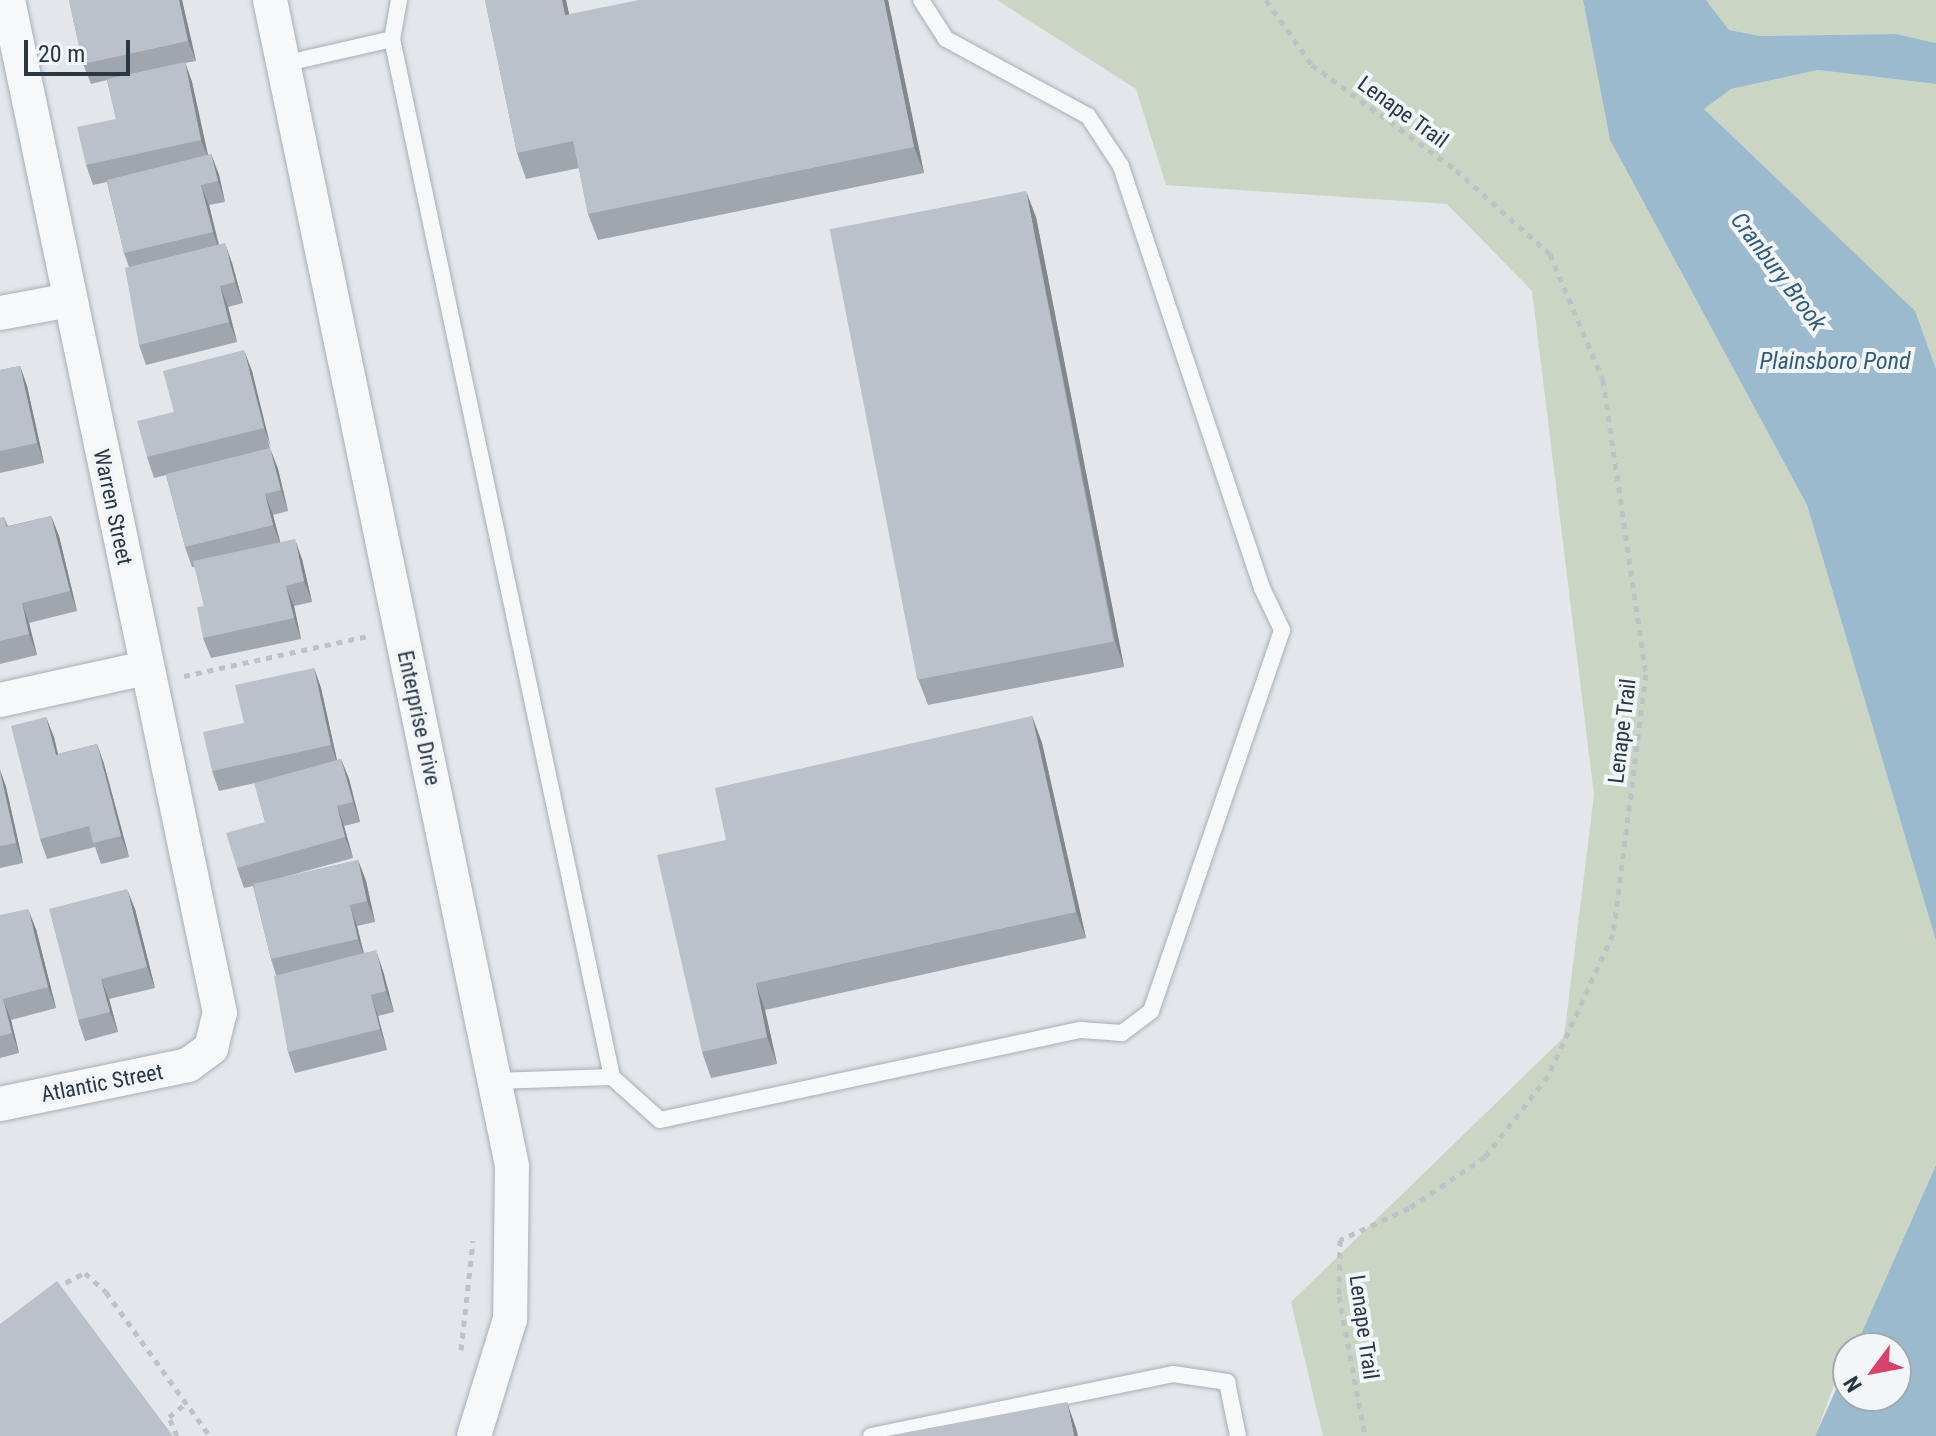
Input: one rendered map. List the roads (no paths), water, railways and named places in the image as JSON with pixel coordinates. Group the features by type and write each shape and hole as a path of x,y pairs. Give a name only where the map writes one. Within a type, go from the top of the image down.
{"street":[{"name":"Warren Street","path":"8,0 220,1013"},
{"name":"Enterprise Drive","path":"270,0 512,1166 510,1319 474,1436"},
{"path":"0,313 70,300"},
{"path":"0,700 149,683"},
{"name":"Atlantic Street","path":"0,1104 188,1065 211,1048 220,1013"}],"lane":[{"path":"399,0 392,39 612,1077 660,1120 1081,1030 1122,1033 1151,1011 1282,630 1121,166 1088,116 946,39 921,0"},
{"path":"283,64 392,39"},
{"path":"495,1081 612,1077"},
{"path":"871,1436 1173,1374 1227,1382 1238,1436"}],"water":[{"name":"Plainsboro Pond","path":"1583,0 1706,0 1729,30 1760,36 1896,34 1936,43 1936,84 1818,70 1731,89 1704,109 1915,311 1936,369 1936,941 1807,505 1610,140"},
{"path":"1936,1165 1936,1436 1815,1436 1832,1398 1832,1412 1912,1412 1912,1332 1862,1332"}],"water label":[{"name":"Cranbury Brook","path":"1778,272"}]}
